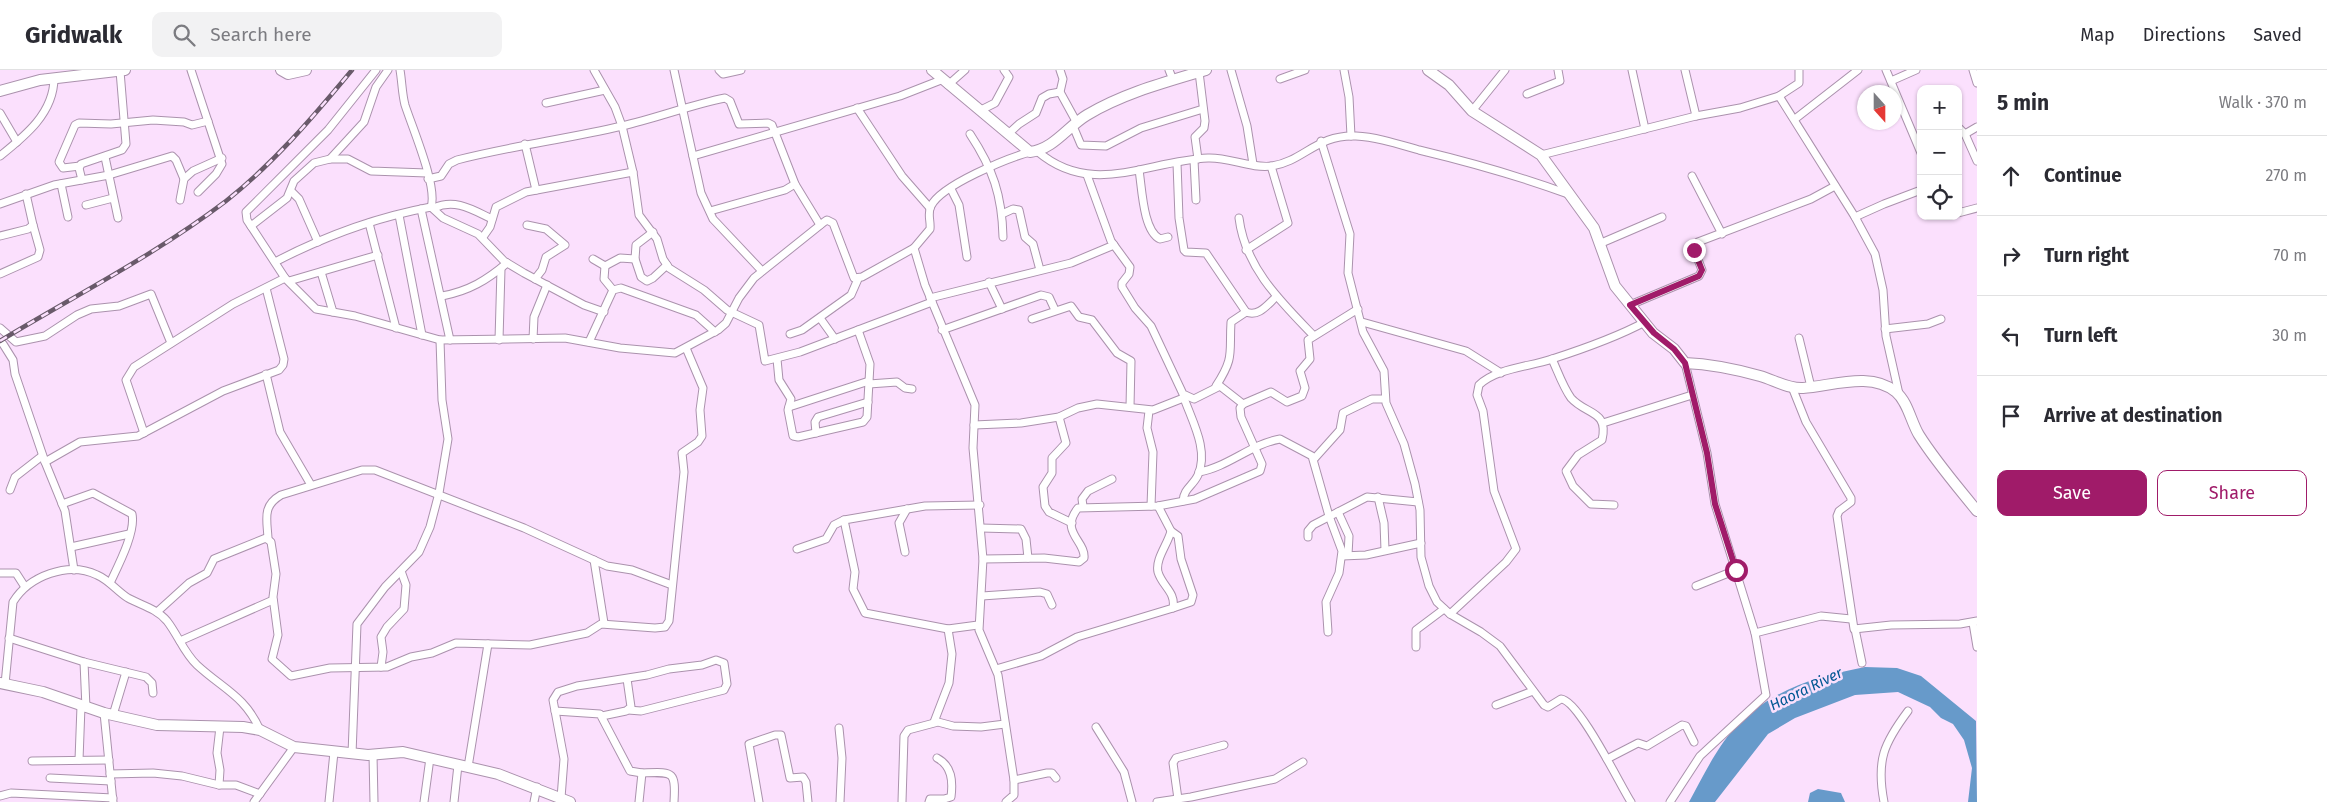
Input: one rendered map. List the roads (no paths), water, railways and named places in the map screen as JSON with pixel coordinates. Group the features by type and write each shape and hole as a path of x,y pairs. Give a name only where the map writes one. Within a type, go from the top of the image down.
{"street":[{"path":"191,70 222,158 221,168 198,192"},
{"path":"281,70 288,74 306,70"},
{"path":"376,70 325,133 248,208 246,216 251,226 287,280 313,308 440,340 565,338 620,348 671,353 686,348 724,325 739,298 762,271 827,220 833,223 852,275 858,279"},
{"path":"330,159 364,122 376,87 388,70"},
{"path":"400,70 405,104 428,176 432,208 443,218 467,227 482,237 507,263 584,305 604,312"},
{"path":"594,70 622,126 633,172 639,215 658,238 667,266 704,290 732,312 759,325 764,358 769,361 835,339 931,300 988,282 1079,261 1114,246"},
{"path":"674,70 701,193 719,226 762,271"},
{"path":"719,70 723,74 742,70"},
{"path":"932,70 1008,134 1034,152 1054,165 1087,175 1114,175 1196,159 1220,158 1271,166 1283,163 1321,141 1338,136 1352,136 1378,139 1468,162 1568,194"},
{"path":"693,156 945,82 965,70"},
{"path":"981,110 998,100 1009,77 1004,70"},
{"path":"1060,70 1063,82 1060,92 1075,124 1081,145 1102,147 1146,126 1203,109"},
{"path":"1232,70 1247,126 1253,164"},
{"path":"1280,79 1305,70"},
{"path":"1344,70 1349,97 1352,136"},
{"path":"1428,70 1449,85 1472,110 1541,155 1594,228 1611,279 1630,305 1658,336 1674,349 1685,363 1707,453 1715,504 1755,633 1766,695 1700,756 1670,802"},
{"path":"1472,110 1505,70"},
{"path":"1527,94 1560,81 1558,70"},
{"path":"1632,70 1644,129"},
{"path":"1685,70 1696,116"},
{"path":"1541,155 1696,116 1740,108 1779,96 1799,82 1801,78 1799,70"},
{"path":"1795,119 1858,70"},
{"path":"1886,70 1917,131"},
{"path":"1891,81 1916,70"},
{"path":"1973,70 1977,83"},
{"path":"0,91 36,80 54,78 65,73 123,71 124,121 124,147 105,157 80,166 63,168 59,162 76,125 83,122 112,124 124,121 153,120 184,122 192,125 208,121"},
{"path":"790,334 802,330 851,295 858,279 914,248 930,229 930,208 932,203 951,189 1005,159 1046,148 1086,115 1171,75 1203,71 1205,125 1196,137 1196,200"},
{"path":"0,156 30,132 43,115 54,85 54,78"},
{"path":"546,103 605,90"},
{"path":"1008,134 1036,113 1042,98 1049,94 1060,92"},
{"path":"1779,96 1855,217 1878,264 1883,290 1885,330 1899,395 1918,434 1977,511"},
{"path":"251,226 286,198 291,192 294,182 309,166 330,159 352,160 371,171 441,176 449,164 457,160 525,144 622,126 696,104 725,98 730,101 738,124 771,123 795,184 820,225"},
{"path":"857,108 902,176 930,208"},
{"path":"0,112 17,142"},
{"path":"1965,134 1977,128"},
{"path":"1961,130 1965,134 1977,161"},
{"path":"970,134 990,167 1002,214 1003,237"},
{"path":"1321,141 1350,234 1348,273 1366,340 1385,376 1385,399 1404,444 1418,502 1421,557 1429,586 1437,602 1447,612 1496,642 1508,655 1546,707 1562,699 1566,700 1585,722 1631,802"},
{"path":"525,144 536,190"},
{"path":"0,204 61,184 109,175 172,156 176,160 184,179 180,200"},
{"path":"105,157 118,218"},
{"path":"184,179 193,171 222,158"},
{"path":"1177,163 1179,218 1184,250 1186,252 1206,253 1246,312 1251,314 1260,311 1276,297"},
{"path":"80,166 82,180"},
{"path":"1246,250 1283,228 1288,223 1271,166"},
{"path":"1139,170 1148,226 1156,237 1160,239 1168,237"},
{"path":"482,237 490,227 494,209 523,193 633,172"},
{"path":"1087,175 1114,246 1130,267 1129,274 1122,283 1122,287 1135,308 1151,326 1185,398 1201,446 1199,472 1184,492 1184,502"},
{"path":"1692,176 1722,234"},
{"path":"61,184 68,217"},
{"path":"710,211 785,190 795,184"},
{"path":"1630,305 1699,276 1702,270 1694,250 1694,246 1698,242 1811,199 1835,186"},
{"path":"951,189 959,205 967,257"},
{"path":"291,192 299,199 318,242"},
{"path":"1855,217 1917,192"},
{"path":"0,274 38,257 40,250 26,194"},
{"path":"86,205 114,198"},
{"path":"275,262 318,242 369,223 421,209 448,204 464,206 492,219"},
{"path":"1962,212 1977,208"},
{"path":"421,209 442,296 450,340"},
{"path":"1002,214 1013,209 1019,210 1025,237 1034,244 1040,270"},
{"path":"399,215 422,335"},
{"path":"1599,244 1662,217"},
{"path":"1239,218 1246,250 1276,297 1313,335"},
{"path":"369,223 396,328"},
{"path":"0,236 28,229 33,225"},
{"path":"527,225 546,229 565,245 546,256 542,270 535,279"},
{"path":"652,232 636,245 635,260 641,277 647,280 653,278 667,266"},
{"path":"914,248 942,330 973,401 973,448 980,504 983,559 982,596 978,626 996,669 1014,780 1014,795 1006,802"},
{"path":"144,433 128,387 128,374 134,367 220,311 266,288 287,280 378,255"},
{"path":"605,266 620,258 635,260"},
{"path":"593,259 605,266"},
{"path":"442,296 476,286 507,263"},
{"path":"605,266 604,279 614,290"},
{"path":"498,340 501,269"},
{"path":"321,272 333,312"},
{"path":"988,282 1002,309"},
{"path":"533,339 534,317 547,285"},
{"path":"10,490 15,477 44,459 80,442 132,437 144,433 223,391 279,370 283,366 284,359 266,288"},
{"path":"614,290 624,288 677,307 696,315 715,332"},
{"path":"589,342 614,290"},
{"path":"0,328 20,342 40,338 77,315 97,308 119,306 148,294 153,296 171,343"},
{"path":"942,330 1042,295 1049,297 1055,310"},
{"path":"1032,319 1071,306 1079,317 1092,320 1117,352 1131,361 1130,407"},
{"path":"983,559 1044,558 1068,562 1083,560 1085,553 1073,534 1072,523 1076,511 1083,506 1155,506 1184,502 1202,497 1260,471 1262,464 1241,417 1240,408 1243,404 1271,392 1287,402 1302,396 1305,388 1300,371 1310,359 1307,344 1313,335 1358,309"},
{"path":"974,425 1021,423 1059,417 1078,408 1096,404 1149,411 1185,398 1198,398 1216,386 1230,364 1232,348 1231,322 1246,312"},
{"path":"820,318 835,339"},
{"path":"1885,330 1928,324 1941,319"},
{"path":"1362,322 1466,351 1501,373"},
{"path":"1416,647 1414,636 1416,630 1447,612 1506,562 1516,549 1494,491 1483,411 1477,391 1479,385 1487,378 1501,373 1552,359 1611,339 1645,322"},
{"path":"777,359 779,380 791,399 789,407 793,436 798,437 863,422 867,417 869,360 858,330"},
{"path":"12,338 2,345 13,360 15,374 44,459 62,504 74,570"},
{"path":"1798,338 1811,386"},
{"path":"352,754 357,630 360,618 419,552 430,527 439,493 448,438 442,400 440,340"},
{"path":"672,585 641,573 607,566 439,493 368,469 280,494 268,505 268,538 271,542 275,569 274,600 278,635 272,659 286,673 294,676 330,668 381,667 411,656 432,653 456,643 530,645 587,633 604,624 665,627 669,621 684,472 682,453 698,442 702,436 700,410 703,388 686,348"},
{"path":"1552,359 1570,396 1585,409 1599,416 1603,423 1602,440 1578,455 1566,469 1566,474 1573,486 1587,501 1594,505 1614,505"},
{"path":"1685,363 1710,364 1760,376 1792,387 1874,382 1890,388 1899,395"},
{"path":"266,374 280,432 311,485"},
{"path":"789,407 869,382 897,382 905,388 912,389"},
{"path":"1216,386 1223,388 1243,404"},
{"path":"1792,387 1806,422 1851,498 1851,502 1839,511 1837,516 1851,619 1862,663"},
{"path":"1603,423 1692,395"},
{"path":"1314,459 1340,430 1343,413 1372,399 1385,399"},
{"path":"816,433 815,422 818,417 868,402"},
{"path":"996,669 1041,656 1077,637 1191,602 1193,595 1181,559 1178,536 1171,531 1155,506 1153,452 1148,428 1149,411"},
{"path":"1059,417 1065,432 1066,442 1052,458 1052,473 1043,487 1045,506 1050,512 1072,523"},
{"path":"1199,472 1216,469 1255,448 1276,440 1283,440 1314,459 1329,516 1345,555"},
{"path":"1083,506 1082,499 1088,491 1112,479"},
{"path":"62,504 88,493 97,494 132,514 124,552 110,583"},
{"path":"1308,537 1310,528 1367,497 1418,502"},
{"path":"1378,497 1384,523 1385,550"},
{"path":"797,549 826,539 834,525 844,520 907,509 980,504"},
{"path":"905,552 899,523 907,509"},
{"path":"1328,632 1326,602 1339,573 1349,536 1338,512"},
{"path":"844,520 856,572 853,589 866,613 948,629 978,626"},
{"path":"981,528 1021,529 1026,539 1028,558"},
{"path":"1171,531 1159,560 1158,572 1172,594 1173,608"},
{"path":"71,547 129,534"},
{"path":"157,612 189,583 207,573 214,559 268,538"},
{"path":"1345,555 1366,555 1421,543"},
{"path":"594,560 604,624"},
{"path":"260,730 248,708 196,665 167,620 157,612 129,598 96,574 74,570 40,577 25,587 13,602 10,638 2,683 43,692 108,714 169,726 244,727 260,730 294,747 352,754 373,755 397,752 430,758 537,788 565,800 564,766 554,697 558,692 577,686 628,679 720,660 725,666 727,684 726,688 719,691 641,711 628,710 602,716"},
{"path":"1696,586 1736,570"},
{"path":"381,667 384,652 381,637 387,626 404,609 406,585 401,571"},
{"path":"0,573 16,574 25,587"},
{"path":"982,596 1040,592 1047,594 1052,605"},
{"path":"180,642 274,600"},
{"path":"1755,633 1821,616 1851,619"},
{"path":"1855,629 1891,625 1975,622 1977,647"},
{"path":"934,722 949,683 952,654 948,629"},
{"path":"10,638 84,662 146,677 152,683 153,693"},
{"path":"454,802 488,644"},
{"path":"78,760 83,707 84,662"},
{"path":"0,796 11,793 37,798 113,800 109,760 108,714 126,672"},
{"path":"628,679 632,703 628,710"},
{"path":"1496,705 1533,691"},
{"path":"555,711 596,713 602,716 630,770 642,773 663,772 672,776 675,781 674,802"},
{"path":"1884,802 1883,752 1886,743 1908,711"},
{"path":"902,802 906,732 934,722 942,722 953,726 981,727 1005,724"},
{"path":"1607,759 1638,743 1647,746 1682,725 1686,726 1694,742"},
{"path":"219,785 220,770 217,753 220,727"},
{"path":"1096,727 1124,772 1132,802"},
{"path":"839,728 842,758 840,802"},
{"path":"758,802 749,744 775,735 781,736 790,778 803,777 806,782 808,802"},
{"path":"1178,799 1173,763 1176,758 1224,745"},
{"path":"255,802 294,747"},
{"path":"329,802 334,752"},
{"path":"373,755 374,802"},
{"path":"424,802 430,758"},
{"path":"928,802 930,798 944,799 950,797 949,768 946,763 937,758"},
{"path":"32,761 109,760"},
{"path":"1157,802 1275,779 1303,762"},
{"path":"50,778 111,778 154,772 189,777 219,785 236,785 260,794"},
{"path":"1014,780 1048,772 1056,778"},
{"path":"639,802 643,778 642,773"},
{"path":"534,802 537,788"}],"water":[{"name":"Haora River","path":"1865,667 1897,668 1921,676 1976,721 1977,802 1968,802 1972,768 1964,740 1953,724 1941,718 1930,707 1898,692 1855,695 1795,718 1768,734 1715,802 1689,802 1721,746 1747,716 1777,695 1793,687 1828,675"},
{"path":"1818,789 1841,793 1845,802 1808,802 1810,793"}],"railway":[{"path":"0,341 143,257 226,201 277,155 352,70"}]}
